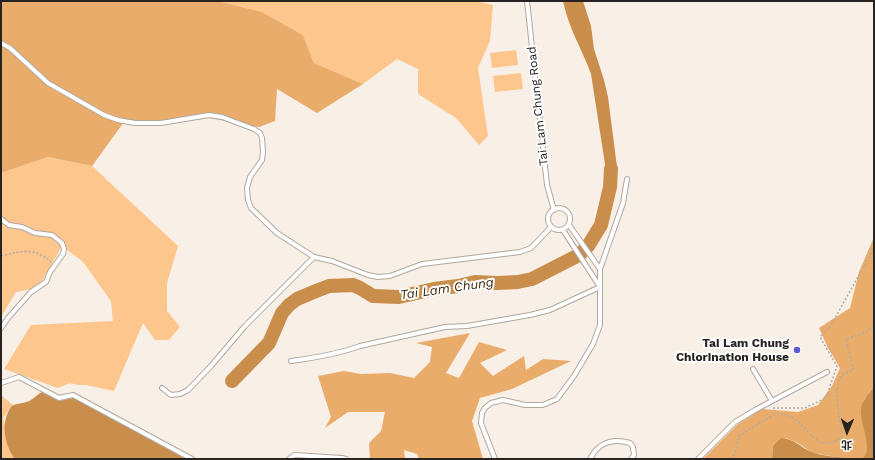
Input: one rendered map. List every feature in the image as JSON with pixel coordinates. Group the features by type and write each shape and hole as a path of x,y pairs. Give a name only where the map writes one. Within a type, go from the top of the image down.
{"lane":[{"name":"Tai Lam Chung Road","path":"526,1 547,185 554,210"},
{"path":"1,43 10,48 48,83 104,115 118,120 135,123 161,123 209,115 222,117 254,129 260,133 263,152 262,160 250,177 247,188 248,200 251,208 277,233 314,257 332,261 368,275 378,277 390,276 422,264 520,252 531,248 552,227"},
{"path":"495,459 481,423 482,413 485,408 491,403 503,400 525,405 544,405 557,399 593,344 600,325 600,269 623,203 627,179"},
{"path":"561,209 567,212 570,218 569,225 563,230 557,230 552,227 549,218 554,210 561,209"},
{"path":"1,219 9,225 22,227 35,233 52,235 62,243 64,249 63,254 46,282 31,292 1,328"},
{"path":"569,225 600,269"},
{"path":"563,230 600,287"},
{"path":"162,388 171,395 180,394 188,390 211,366 244,326 314,257"},
{"path":"291,361 349,350 360,346 446,327 467,326 530,315 550,310 600,287"},
{"path":"753,369 772,401"},
{"path":"698,459 735,422 763,405 827,372"},
{"path":"1,383 19,377 59,398 73,395 192,459"},
{"path":"590,459 599,447 609,441 623,440 630,443 633,447 634,455 631,459"},
{"path":"288,459 294,455 346,459"}],"path":[{"path":"763,405 770,408 805,408 826,398 837,366 820,338 830,327 874,248"},
{"path":"1,256 20,251 31,251 41,254 55,266"},
{"path":"731,459 736,452 740,435 778,414 790,415 796,419 819,442 827,444 838,440 842,435 838,403 839,380 843,375 852,370 853,367 846,341 868,331 874,326"}],"shaded area":[{"path":"1,1 218,1 262,12 303,35 314,63 363,84 317,113 277,89 275,121 259,127 209,118 156,126 134,122 124,122 92,166 48,157 1,173"},
{"path":"218,1 476,1 493,5 490,41 478,68 488,136 479,145 456,118 418,94 418,69 397,59 363,84 314,63 303,35 262,12"},
{"path":"563,1 583,1 591,26 594,49 608,97 617,167 613,183 610,187 607,177 591,74 565,11"},
{"path":"516,50 518,65 492,68 490,53"},
{"path":"521,73 523,89 495,92 493,76"},
{"path":"48,157 92,166 178,246 167,283 167,311 180,327 169,340 155,340 143,323 114,391 70,383 58,388 4,369 31,325 113,321 111,301 83,262 62,246 38,288 16,292 1,317 1,173"},
{"path":"874,237 874,386 864,400 861,412 869,449 868,453 863,459 849,459 818,454 811,452 798,443 786,438 773,446 772,459 703,459 738,424 762,409 798,412 818,405 832,386 840,368 828,348 819,328 850,308 859,272"},
{"path":"470,333 446,373 459,378 479,342 507,350 480,363 493,376 524,356 526,370 543,359 571,361 512,389 480,398 472,421 483,459 419,459 417,454 404,450 405,459 370,459 369,443 381,431 385,412 348,412 325,428 331,417 318,376 344,371 361,374 390,373 414,378 430,362 432,347 416,343"},
{"path":"874,386 874,459 861,459 865,456 867,445 861,417 861,407"},
{"path":"42,392 59,401 72,398 77,399 186,459 15,459 6,440 5,425 8,412 12,406 28,401"},
{"path":"1,395 13,405 3,418 15,459 1,459"},
{"path":"781,438 794,441 816,454 849,459 772,459 773,446"}],"waterway":[{"name":"Tai Lam Chung","path":"232,381 269,343 282,313 289,305 297,299 329,286 353,285 373,296 399,297 475,282 518,282 532,279 579,255 588,246 601,225 610,187 611,169"}],"place":[{"name":"Tai Lam Chung Chlorination House","path":"797,350"}]}
